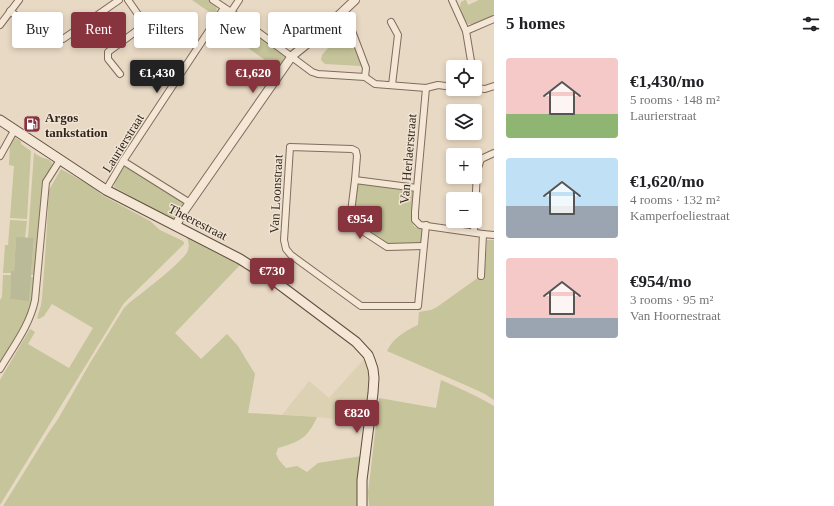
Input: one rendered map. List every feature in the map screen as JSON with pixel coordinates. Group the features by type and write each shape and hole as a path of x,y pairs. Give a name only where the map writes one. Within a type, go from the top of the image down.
{"main road":[{"name":"Theerestraat","path":"0,120 106,190 240,258 276,282 356,342 368,356 373,369 374,378 362,480 362,506"}],"street":[{"path":"0,25 19,0"},
{"path":"10,11 48,40 63,39 119,0"},
{"path":"120,74 108,59 108,52 143,26 144,22 128,0"},
{"path":"213,0 231,12 239,0"},
{"path":"176,225 292,56 318,35 355,0"},
{"path":"455,1 466,31 471,60"},
{"name":"Laurierstraat","path":"106,190 123,161 224,8"},
{"path":"466,31 494,19"},
{"path":"391,22 398,35 392,85"},
{"path":"260,33 312,72 318,74 365,77 375,84 426,88 438,85 446,86"},
{"path":"356,42 366,68 365,77"},
{"path":"482,89 494,86"},
{"name":"Van Herlaerstraat","path":"426,88 415,212 415,220 420,225 426,225"},
{"path":"0,156 15,130"},
{"name":"Van Loonstraat","path":"355,180 358,156 356,151 352,149 290,147 284,240 286,249 291,255 361,306 418,306 423,246"},
{"path":"474,232 477,171 480,159 494,153"},
{"path":"0,368 27,323 34,308 46,182 60,160"},
{"path":"123,161 190,203"},
{"path":"417,188 355,180 352,212 352,219 355,226 386,247 423,246 426,225 494,235"},
{"path":"481,276 483,234"}],"shaded area":[{"path":"365,358 370,370 366,423 317,417 282,415 309,381 329,398"}],"green space":[{"path":"192,0 210,0 216,5 217,10 216,12 209,12"},
{"path":"465,0 468,5 479,0 494,0 494,15 473,24 468,24 464,19 460,7 461,2"},
{"path":"260,36 268,42 268,48 277,48 288,56 279,70 248,48 260,48"},
{"path":"328,48 355,48 362,66 325,64 321,60 322,55"},
{"path":"14,137 21,141 21,144 31,151 27,219 10,218 14,166 9,165 10,145"},
{"path":"34,152 52,162 53,165 44,179 36,275 31,275 34,238 28,238"},
{"path":"124,167 129,168 183,203 184,207 178,215 172,219 114,187 115,182"},
{"path":"61,169 91,186 102,195 150,221 160,230 183,241 184,244 124,303 0,505 0,380 30,329 35,332 28,344 69,368 93,328 52,304 44,316 39,319 37,318 42,298 49,190"},
{"path":"357,183 415,188 412,221 415,227 422,229 421,245 387,243 354,219"},
{"path":"10,220 27,221 25,238 16,238 14,271 11,271 11,273 3,273 5,245 8,245"},
{"path":"185,235 241,264 175,333 201,359 227,334 238,346 255,374 248,413 317,417 310,430 302,438 292,444 278,448 276,454 286,468 297,466 307,472 318,463 362,456 359,506 3,506 58,419 124,308 171,269 185,255 189,246"},
{"path":"16,237 34,238 29,301 10,299 11,271 14,271"},
{"path":"487,240 494,240 494,400 485,394 387,351 400,335 418,325 419,312 431,310 437,307 479,277 484,278"},
{"path":"3,275 11,275 10,299 29,300 30,277 35,277 33,302 28,314 0,363 0,300 2,297"},
{"path":"441,380 475,395 494,406 494,506 369,506 368,492 379,398 436,408"}],"place":[{"name":"Argos tankstation","path":"32,124"}]}
